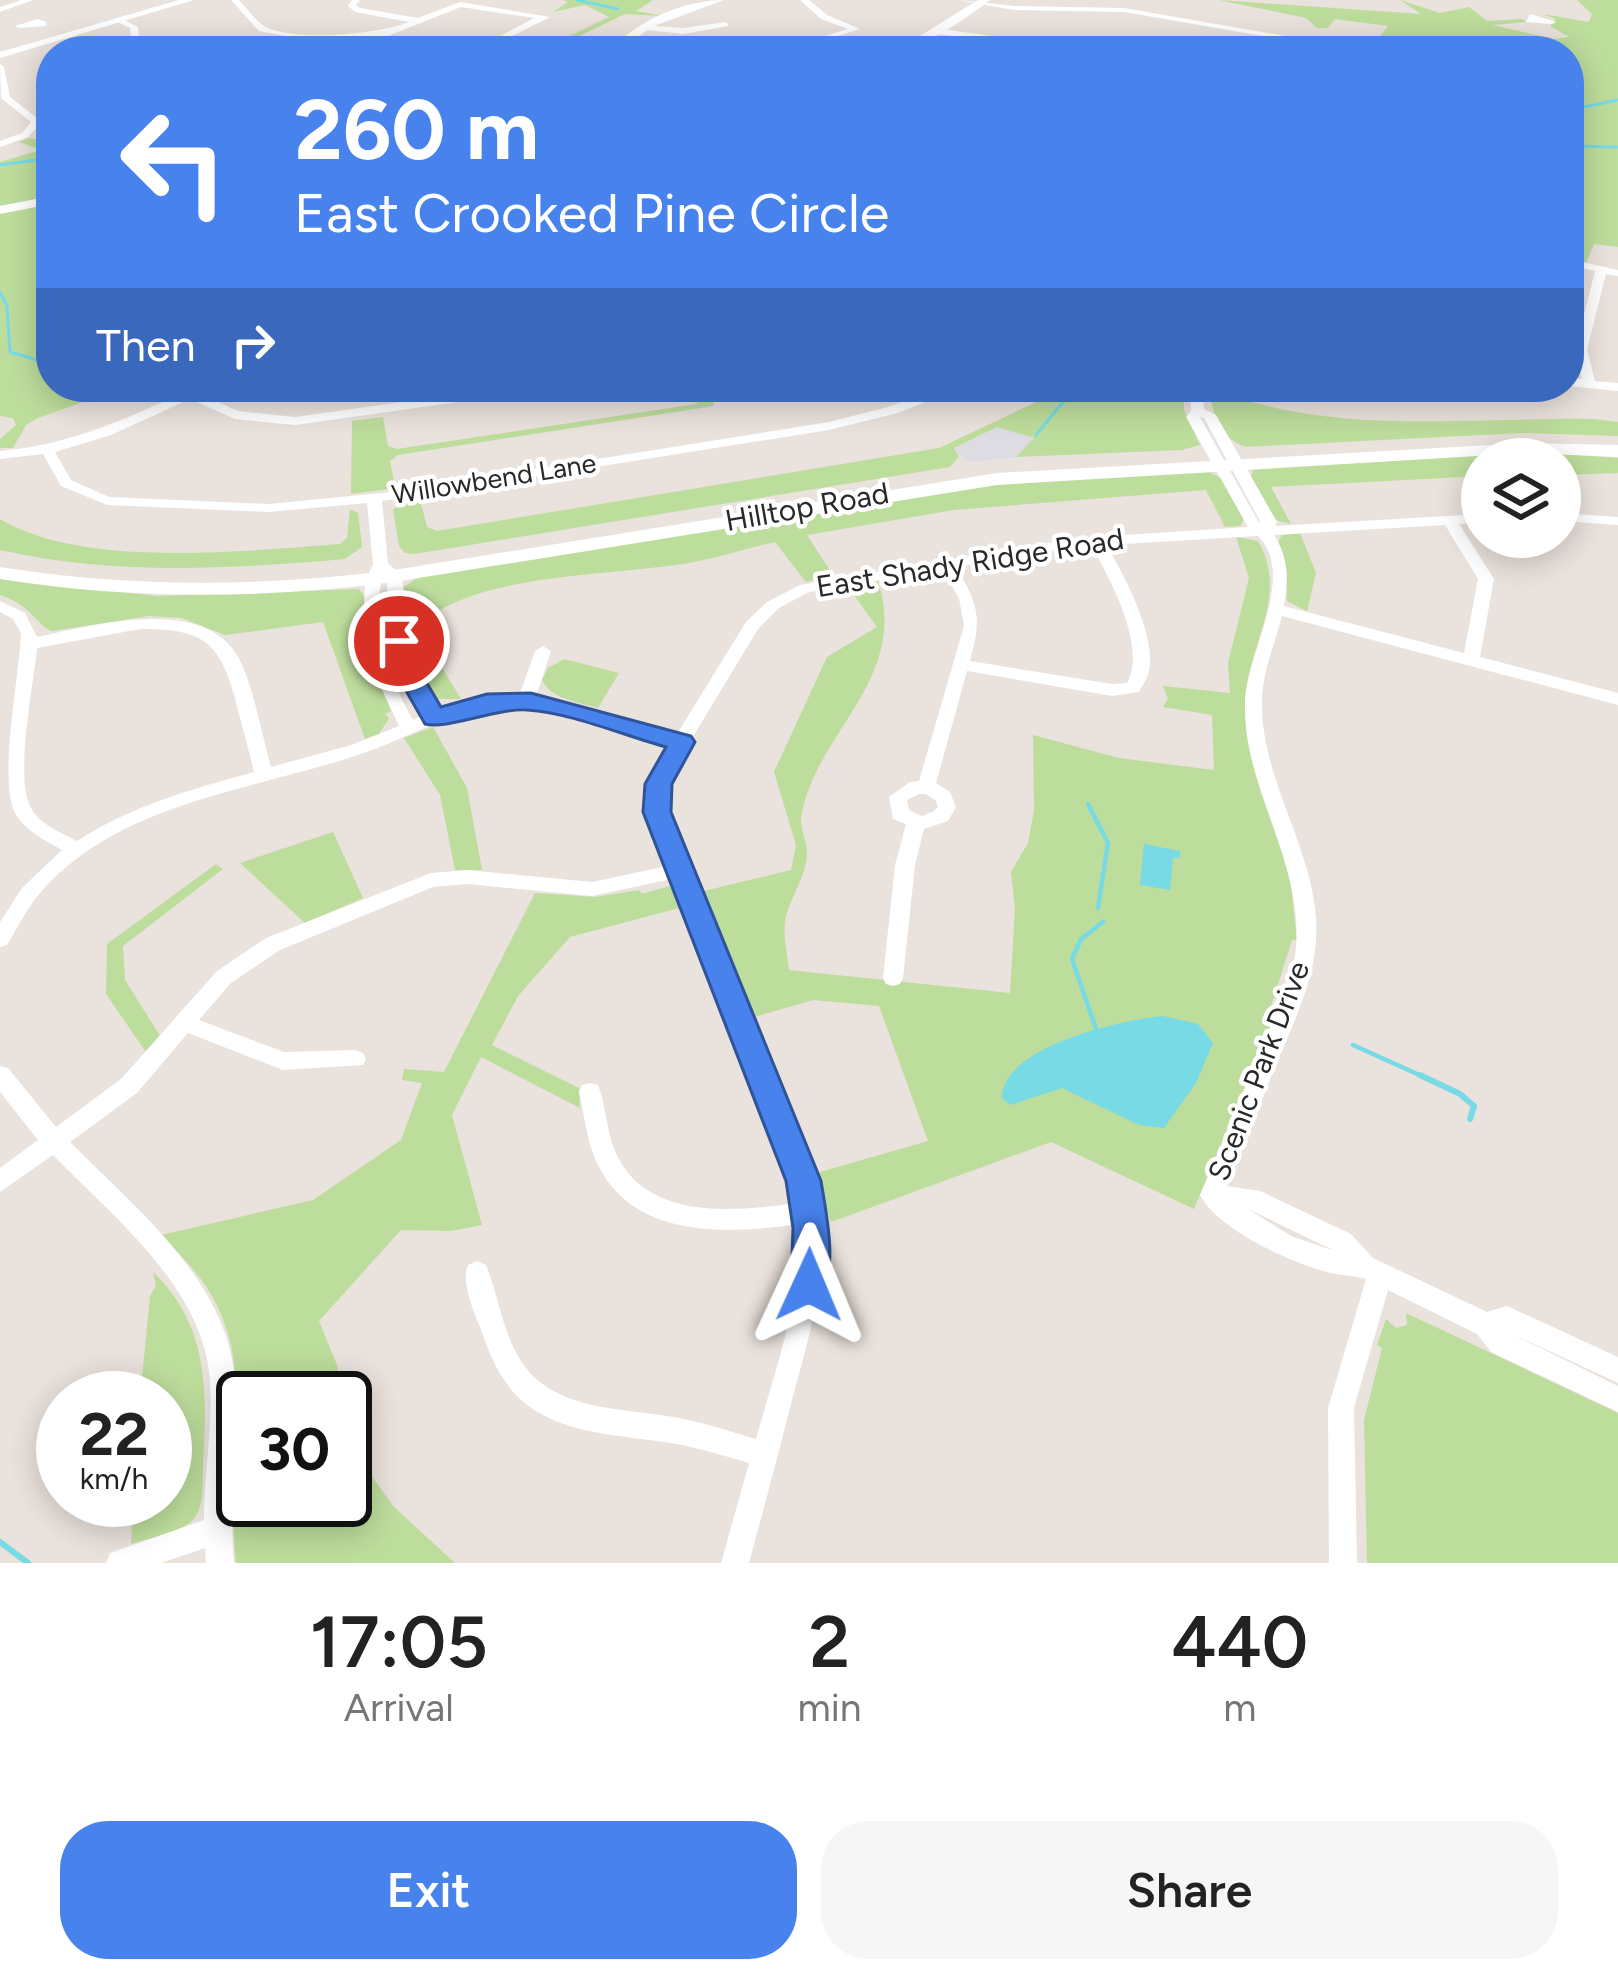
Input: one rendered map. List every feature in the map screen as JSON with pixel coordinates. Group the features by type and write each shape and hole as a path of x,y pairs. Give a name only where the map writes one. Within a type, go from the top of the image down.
{"main road":[{"name":"Hilltop Road","path":"0,573 166,591 281,588 955,483 1518,437 1618,440"},
{"name":"Hilltop Road","path":"1225,458 1533,448 1618,451"},
{"name":"Hilltop Road","path":"0,556 74,569 158,576 382,573"}],"street":[{"path":"0,13 29,0"},
{"path":"62,36 189,0"},
{"path":"235,0 259,27 289,36"},
{"path":"356,0 352,5 356,10 420,21"},
{"path":"633,36 696,5 720,0"},
{"path":"804,0 824,17 860,26 839,36"},
{"path":"962,0 1129,10 1306,36"},
{"path":"924,36 982,2"},
{"path":"1534,2 1537,16"},
{"path":"369,36 459,3 542,17 505,36"},
{"path":"0,13 24,22"},
{"path":"118,19 134,27 135,36"},
{"path":"649,28 683,31 726,23"},
{"path":"933,32 965,36"},
{"path":"0,55 36,44"},
{"path":"0,67 7,101 36,121"},
{"path":"0,144 26,135 36,125"},
{"path":"0,210 36,203"},
{"path":"1584,265 1618,273"},
{"path":"1584,339 1601,269"},
{"path":"1584,370 1588,384"},
{"path":"1584,384 1618,387"},
{"path":"0,455 48,451 110,432 172,402"},
{"path":"216,402 236,415 295,421 430,402"},
{"name":"Willowbend Lane","path":"48,451 54,468 70,486 122,504 259,508 374,498 829,426 915,402"},
{"name":"Scenic Park Drive","path":"1197,402 1193,417 1270,522 1264,530 1280,574 1276,609 1256,676 1253,712 1301,876 1306,942 1294,994 1212,1195 1242,1222 1333,1266 1372,1270"},
{"path":"374,498 382,573 402,658 434,718"},
{"path":"1581,518 1618,521"},
{"name":"East Shady Ridge Road","path":"735,1563 809,1285 809,1212 793,1152 656,800 661,777 752,626 772,604 824,582 1097,540 1461,519"},
{"path":"1449,520 1486,579 1471,660"},
{"path":"962,665 1139,693 1135,626 1097,540"},
{"path":"926,787 962,665 971,613 947,565"},
{"path":"382,573 377,660 410,728"},
{"path":"0,606 25,623 29,644 18,800 32,822 75,849"},
{"path":"1276,609 1618,699"},
{"path":"29,644 143,624 181,627 209,638 234,664 264,776"},
{"path":"526,701 543,650"},
{"path":"0,939 31,889 75,849 146,811 434,718 487,703 526,701 682,742"},
{"path":"926,787 944,797 946,810 934,820 916,822 900,814 897,800 907,789 926,787"},
{"path":"893,978 905,865 916,822"},
{"path":"0,1181 129,1086 248,958 407,887 455,877 602,889 680,870"},
{"path":"184,1023 283,1060 355,1059"},
{"path":"0,1075 181,1277 210,1324 223,1390 216,1530 220,1563"},
{"path":"590,1092 611,1166 653,1204 717,1222 809,1212"},
{"path":"1343,1563 1341,1408 1372,1270 1486,1325 1500,1343 1618,1400"},
{"path":"477,1273 498,1352 517,1379 548,1404 584,1419 678,1431 766,1455"},
{"path":"1486,1325 1507,1318 1618,1370"},
{"path":"120,1563 216,1530"}],"shaded area":[{"path":"997,427 1035,438 1016,457 968,462 953,449"}],"green space":[{"path":"563,0 653,0 636,11 663,16 625,14 579,36 569,36 609,17 585,5 553,12 568,2"},
{"path":"1219,0 1421,14 1400,0 1440,13 1469,7 1487,21 1522,19 1527,22 1493,25 1539,36 1380,36 1388,26 1335,19 1328,28 1317,28 1306,18"},
{"path":"1577,0 1618,0 1618,247 1594,244 1586,263 1584,36 1567,36 1550,26 1556,19 1543,14 1589,22 1592,14"},
{"path":"36,139 36,148 19,142"},
{"path":"36,151 36,200 0,206 0,162"},
{"path":"36,206 36,402 83,402 26,425 13,448 0,448 0,439 16,425 13,418 0,416 0,213"},
{"path":"713,402 714,406 398,455 390,461 395,488 351,494 352,421 383,417 388,446 397,449"},
{"path":"1036,402 1184,402 1200,445 1182,450 1016,457 1034,438 997,427 954,448 959,457 950,467 414,554 399,546 393,509 420,499 427,527 437,531 939,448"},
{"path":"1212,402 1253,402 1331,417 1417,422 1593,419 1618,422 1618,436 1521,433 1246,447 1230,438"},
{"path":"1581,455 1618,458 1618,473 1581,474"},
{"path":"1461,456 1461,477 1271,487 1291,524 1276,520 1251,478 1253,469"},
{"path":"1207,471 1221,478 1244,519 1240,526 1225,527 1206,490 954,510 807,535 833,575 806,582 775,542 694,562 554,578 483,592 427,619 435,656 461,699 432,699 410,653 403,588 418,577 970,486"},
{"path":"350,509 358,513 362,547 345,559 129,567 0,550 0,519 35,535 119,551 213,552 340,544 347,538"},
{"path":"1300,533 1316,573 1307,611 1287,601 1287,570 1278,542 1282,535"},
{"path":"1236,537 1258,541 1267,561 1268,601 1245,703 1289,867 1297,940 1292,940 1267,1019 1272,1022 1194,1209 1051,1142 831,1222 813,1174 928,1141 879,1006 813,1000 751,1018 700,892 791,870 796,845 774,772 827,657 877,627 846,584 878,581 884,616 881,648 871,677 809,787 801,818 806,862 785,922 789,970 1010,993 1015,908 1011,872 1028,843 1034,810 1033,735 1119,758 1214,770 1212,715 1163,707 1168,699 1163,686 1230,693 1228,663 1249,578"},
{"path":"0,579 158,596 359,589 365,597 370,661 391,711 385,714 389,718 379,734 365,739 323,622 225,635 182,618 149,616 52,631 20,604 0,595"},
{"path":"564,659 619,673 598,708 565,698 546,686 542,680 548,668"},
{"path":"433,727 467,788 482,870 455,870 440,795 404,738"},
{"path":"333,832 363,898 305,923 240,863"},
{"path":"216,864 223,869 123,946 125,980 160,1036 146,1052 106,994 107,944"},
{"path":"669,886 683,907 570,937 518,996 492,1045 579,1088 580,1108 481,1057 452,1115 482,1225 451,1231 401,1230 319,1321 338,1371 235,1371 224,1322 209,1291 161,1235 313,1200 401,1140 422,1083 402,1080 404,1069 444,1072 535,893 595,897 639,890 642,894"},
{"path":"153,1272 185,1315 201,1362 205,1412 202,1494 192,1521 192,1371 143,1371 150,1296 156,1286"},
{"path":"1406,1313 1618,1413 1618,1563 1367,1563 1364,1420 1386,1319 1396,1328 1407,1325"},
{"path":"372,1477 394,1507 455,1563 236,1563 234,1529 372,1527"},
{"path":"132,1527 183,1527 172,1532 131,1544"}],"water":[{"path":"1144,844 1180,851 1180,858 1173,858 1170,890 1140,885"},
{"path":"1163,1016 1198,1024 1213,1043 1196,1083 1164,1128 1139,1125 1062,1088 1010,1105 1002,1098 1007,1080 1042,1050 1094,1030"}],"waterway":[{"path":"577,0 618,9"},
{"path":"1584,107 1618,100"},
{"path":"1584,146 1618,147"},
{"path":"0,165 36,160"},
{"path":"0,292 7,306 10,352 36,360"},
{"path":"1036,435 1063,402"},
{"path":"1088,804 1108,843 1098,908"},
{"path":"1096,1029 1072,959 1081,939 1103,922"},
{"path":"1353,1045 1426,1078"},
{"path":"1420,1075 1474,1106 1470,1119"},
{"path":"0,1542 28,1563"}],"route":[{"path":"399,641 406,668 434,718 487,703 531,702 682,742 658,784 657,812 803,1181 811,1228 809,1285"}]}
